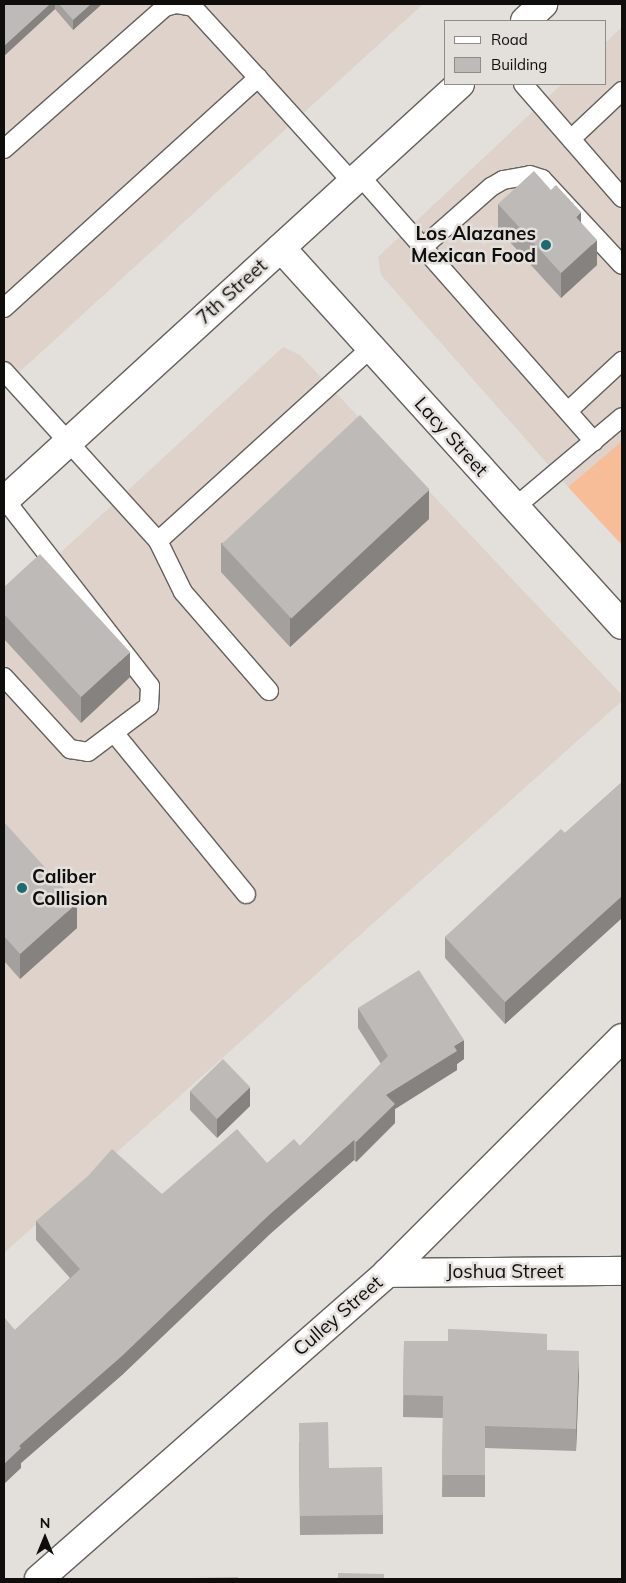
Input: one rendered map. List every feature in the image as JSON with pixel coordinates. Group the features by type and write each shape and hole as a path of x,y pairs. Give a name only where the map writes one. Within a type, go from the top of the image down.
{"street":[{"path":"527,20 543,4"},
{"name":"7th Street","path":"4,500 459,85"},
{"name":"Lacy Street","path":"281,248 514,508 622,625"},
{"name":"Culley Street","path":"39,1579 387,1273 622,1038"},
{"name":"Joshua Street","path":"387,1273 622,1271"}],"lane":[{"path":"4,149 165,7 176,4 194,7 258,78 424,247 594,441"},
{"path":"4,308 258,78"},
{"path":"524,85 622,198"},
{"path":"571,140 622,91"},
{"path":"424,247 491,187 502,180 530,175 542,179 622,265"},
{"path":"158,541 371,348"},
{"path":"568,411 622,361"},
{"path":"4,371 158,541 183,592 269,691"},
{"path":"514,508 622,417"},
{"path":"4,500 150,686 149,706 115,734 88,752 70,749 4,677"},
{"path":"115,734 246,894"}],"shaded area":[{"path":"4,4 423,4 4,386"},
{"path":"622,27 622,441 568,487 381,275 378,257 561,85 606,85 606,42"},
{"path":"283,347 300,355 622,695 622,701 4,1253 4,605"},
{"path":"622,441 622,545 568,487"}],"building":[{"path":"4,4 50,4 4,46"},
{"path":"59,4 91,4 73,20"},
{"path":"534,171 551,190 556,185 581,212 576,217 597,240 561,273 498,204"},
{"path":"360,415 430,490 291,618 222,544"},
{"path":"40,554 130,652 81,697 4,614 4,587"},
{"path":"622,782 622,896 505,1002 445,937 561,829 565,833"},
{"name":"Caliber Collision","path":"4,822 77,903 20,954 4,936"},
{"path":"419,970 464,1040 454,1046 457,1051 386,1095 395,1104 356,1142 354,1140 270,1214 122,1356 19,1446 21,1448 4,1464 4,1317 15,1330 80,1269 36,1221 88,1176 112,1149 162,1194 237,1129 267,1163 294,1139 300,1146 388,1056 358,1008"},
{"path":"223,1059 250,1087 217,1119 190,1091"},
{"path":"448,1329 547,1334 547,1350 579,1351 576,1429 485,1426 485,1475 442,1475 443,1396 403,1395 404,1341 448,1341"},
{"path":"328,1422 329,1468 382,1467 383,1515 300,1516 299,1423"},
{"path":"338,1573 384,1574 384,1579 338,1579"},
{"path":"238,1577 238,1579 193,1578"}],"place":[{"name":"Los Alazanes Mexican Food","path":"546,245"},
{"name":"Caliber Collision","path":"22,888"}]}
